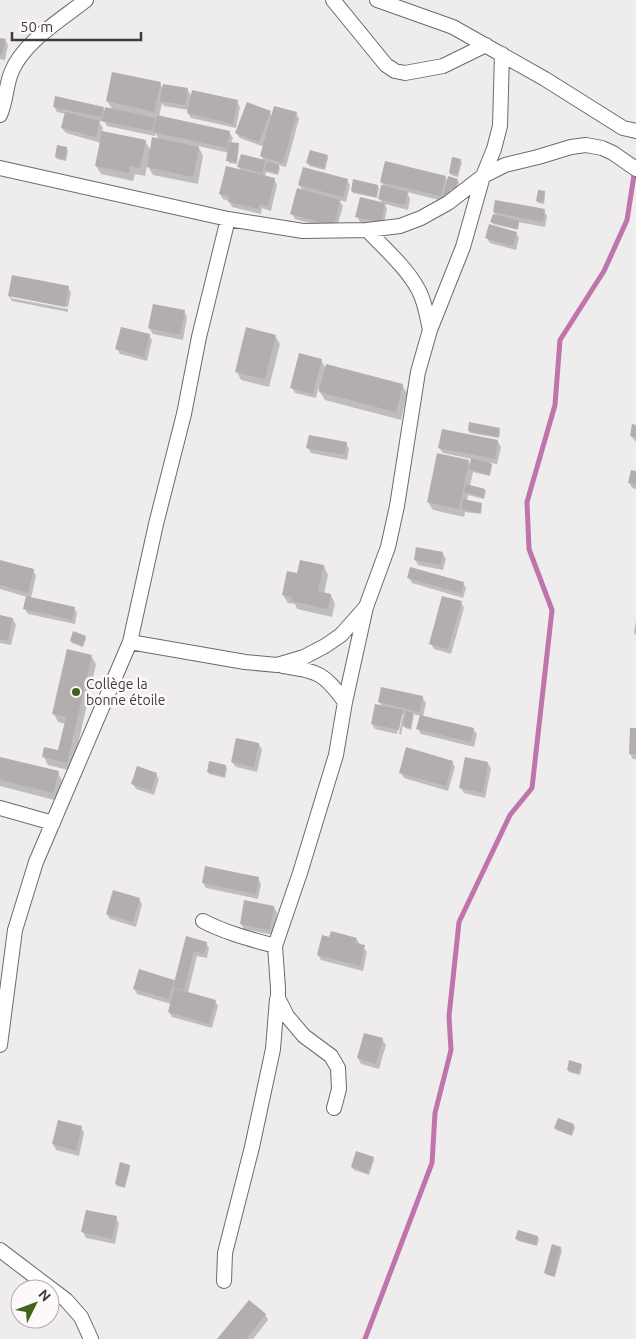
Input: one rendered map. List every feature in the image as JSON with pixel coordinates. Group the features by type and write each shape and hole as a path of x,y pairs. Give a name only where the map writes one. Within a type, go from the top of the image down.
{"street":[{"path":"0,114 10,74 19,56 32,42 86,0"},
{"path":"333,0 386,65 396,71 404,73 443,66 486,45"},
{"path":"377,0 453,27 545,79 623,128 636,131"},
{"path":"224,1281 225,1253 252,1147 273,1049 278,998 275,946 336,755 345,702 366,607 388,546 397,506 418,372 430,330 464,247 483,176 494,149 500,126 502,54"},
{"path":"0,168 228,219 302,231 367,230 400,226 421,218 448,203 483,176 505,164 571,147 586,145 602,148 613,153 636,169"},
{"path":"0,1045 2,1018 15,930 36,862 130,642 156,524 184,414 199,337 228,219"},
{"path":"367,230 410,276 419,290 426,309 430,330"},
{"path":"277,666 304,657 325,646 341,635 366,607"},
{"path":"130,642 314,672 329,681 345,702"},
{"path":"0,808 53,823"},
{"path":"203,921 219,930 275,946"},
{"path":"278,998 291,1021 304,1036 331,1056 338,1068 339,1089 334,1108"},
{"path":"0,1250 66,1300 81,1317 91,1339"}],"building":[{"path":"0,38 6,39 2,55 0,55"},
{"path":"112,72 161,82 154,112 106,101"},
{"path":"163,84 188,88 185,105 160,101"},
{"path":"192,90 238,100 233,124 187,113"},
{"path":"55,96 104,107 101,117 53,107"},
{"path":"247,102 271,111 259,142 235,133"},
{"path":"274,106 297,112 283,163 260,156"},
{"path":"105,107 155,118 152,131 102,121"},
{"path":"65,112 100,121 96,137 61,128"},
{"path":"157,115 230,131 227,148 153,132"},
{"path":"102,131 146,140 140,168 130,166 129,173 95,166"},
{"path":"152,137 199,147 193,177 147,167"},
{"path":"229,142 239,143 236,162 226,161"},
{"path":"57,145 67,147 65,159 55,157"},
{"path":"310,150 328,155 324,168 306,163"},
{"path":"241,154 265,160 262,173 237,167"},
{"path":"452,157 461,159 457,175 449,173"},
{"path":"385,161 446,176 441,196 380,182"},
{"path":"267,162 279,165 277,173 265,170"},
{"path":"226,166 275,178 268,206 260,204 258,209 228,202 229,196 219,194"},
{"path":"303,167 348,179 343,197 298,185"},
{"path":"448,176 458,179 455,190 450,188 448,197 443,195"},
{"path":"353,179 378,185 376,197 351,191"},
{"path":"381,185 408,192 405,205 378,199"},
{"path":"297,188 340,200 334,226 290,214"},
{"path":"538,190 545,191 543,202 536,201"},
{"path":"360,197 385,203 381,223 355,217"},
{"path":"495,200 545,209 543,222 493,212"},
{"path":"493,214 519,221 517,229 490,222"},
{"path":"489,224 517,232 513,246 485,238"},
{"path":"12,275 69,286 65,307 8,296"},
{"path":"153,304 185,310 180,335 148,328"},
{"path":"121,327 150,334 144,357 115,349"},
{"path":"246,327 276,335 265,379 235,372"},
{"path":"299,353 322,359 313,394 290,388"},
{"path":"326,364 403,384 396,412 319,392"},
{"path":"469,422 500,428 498,437 468,431"},
{"path":"632,424 636,425 636,437 630,436"},
{"path":"442,429 498,440 495,459 438,448"},
{"path":"309,435 347,442 345,455 306,448"},
{"path":"437,453 469,460 459,509 427,502"},
{"path":"471,458 492,464 489,475 469,469"},
{"path":"631,470 636,471 636,485 628,483"},
{"path":"466,484 485,489 483,497 464,492"},
{"path":"463,499 482,503 480,513 461,509"},
{"path":"416,547 443,552 441,565 414,560"},
{"path":"0,560 34,569 28,593 0,585"},
{"path":"300,560 324,565 318,591 331,594 328,609 291,601 292,597 282,595 287,571 297,573"},
{"path":"410,567 464,582 461,593 407,578"},
{"path":"26,596 75,607 72,620 23,609"},
{"path":"442,596 462,601 448,649 429,644"},
{"path":"0,615 13,618 8,641 0,639"},
{"path":"73,631 86,636 82,646 70,641"},
{"path":"67,649 92,655 67,763 42,757 44,747 58,750 66,717 52,714"},
{"path":"381,687 423,696 420,712 378,702"},
{"path":"375,704 403,710 399,730 371,724"},
{"path":"406,711 413,713 410,728 403,726"},
{"path":"420,715 474,728 471,742 416,729"},
{"path":"630,728 636,728 636,754 629,754"},
{"path":"236,738 259,743 254,767 231,762"},
{"path":"406,747 453,761 446,786 399,773"},
{"path":"0,757 59,771 53,793 0,780"},
{"path":"465,757 488,762 483,793 459,788"},
{"path":"209,761 226,765 224,776 207,772"},
{"path":"137,766 157,773 151,791 131,784"},
{"path":"205,866 259,877 256,894 202,883"},
{"path":"113,890 140,898 133,922 106,914"},
{"path":"244,900 274,906 270,930 240,924"},
{"path":"331,931 357,938 355,943 365,945 360,966 317,955 322,935 329,937"},
{"path":"186,936 207,942 204,954 194,951 184,990 173,987"},
{"path":"139,969 174,980 169,999 133,989"},
{"path":"174,988 216,1000 209,1024 168,1012"},
{"path":"364,1033 383,1038 376,1064 357,1058"},
{"path":"569,1060 582,1064 578,1074 567,1070"},
{"path":"558,1118 574,1124 571,1135 554,1128"},
{"path":"58,1120 82,1126 76,1151 52,1144"},
{"path":"356,1151 374,1157 368,1173 351,1167"},
{"path":"120,1162 130,1165 124,1187 115,1184"},
{"path":"86,1210 117,1216 112,1239 81,1232"},
{"path":"518,1230 538,1236 536,1245 515,1239"},
{"path":"552,1244 561,1247 554,1276 544,1273"},
{"path":"249,1300 266,1314 246,1339 217,1339"}],"waterway":[{"path":"365,1339 432,1163 435,1113 451,1050 449,1016 459,922 510,815 532,788 552,610 529,549 527,502 555,405 560,340 604,271 627,220 635,169"}],"place":[{"name":"Collège la bonne étoile","path":"76,692"}]}
